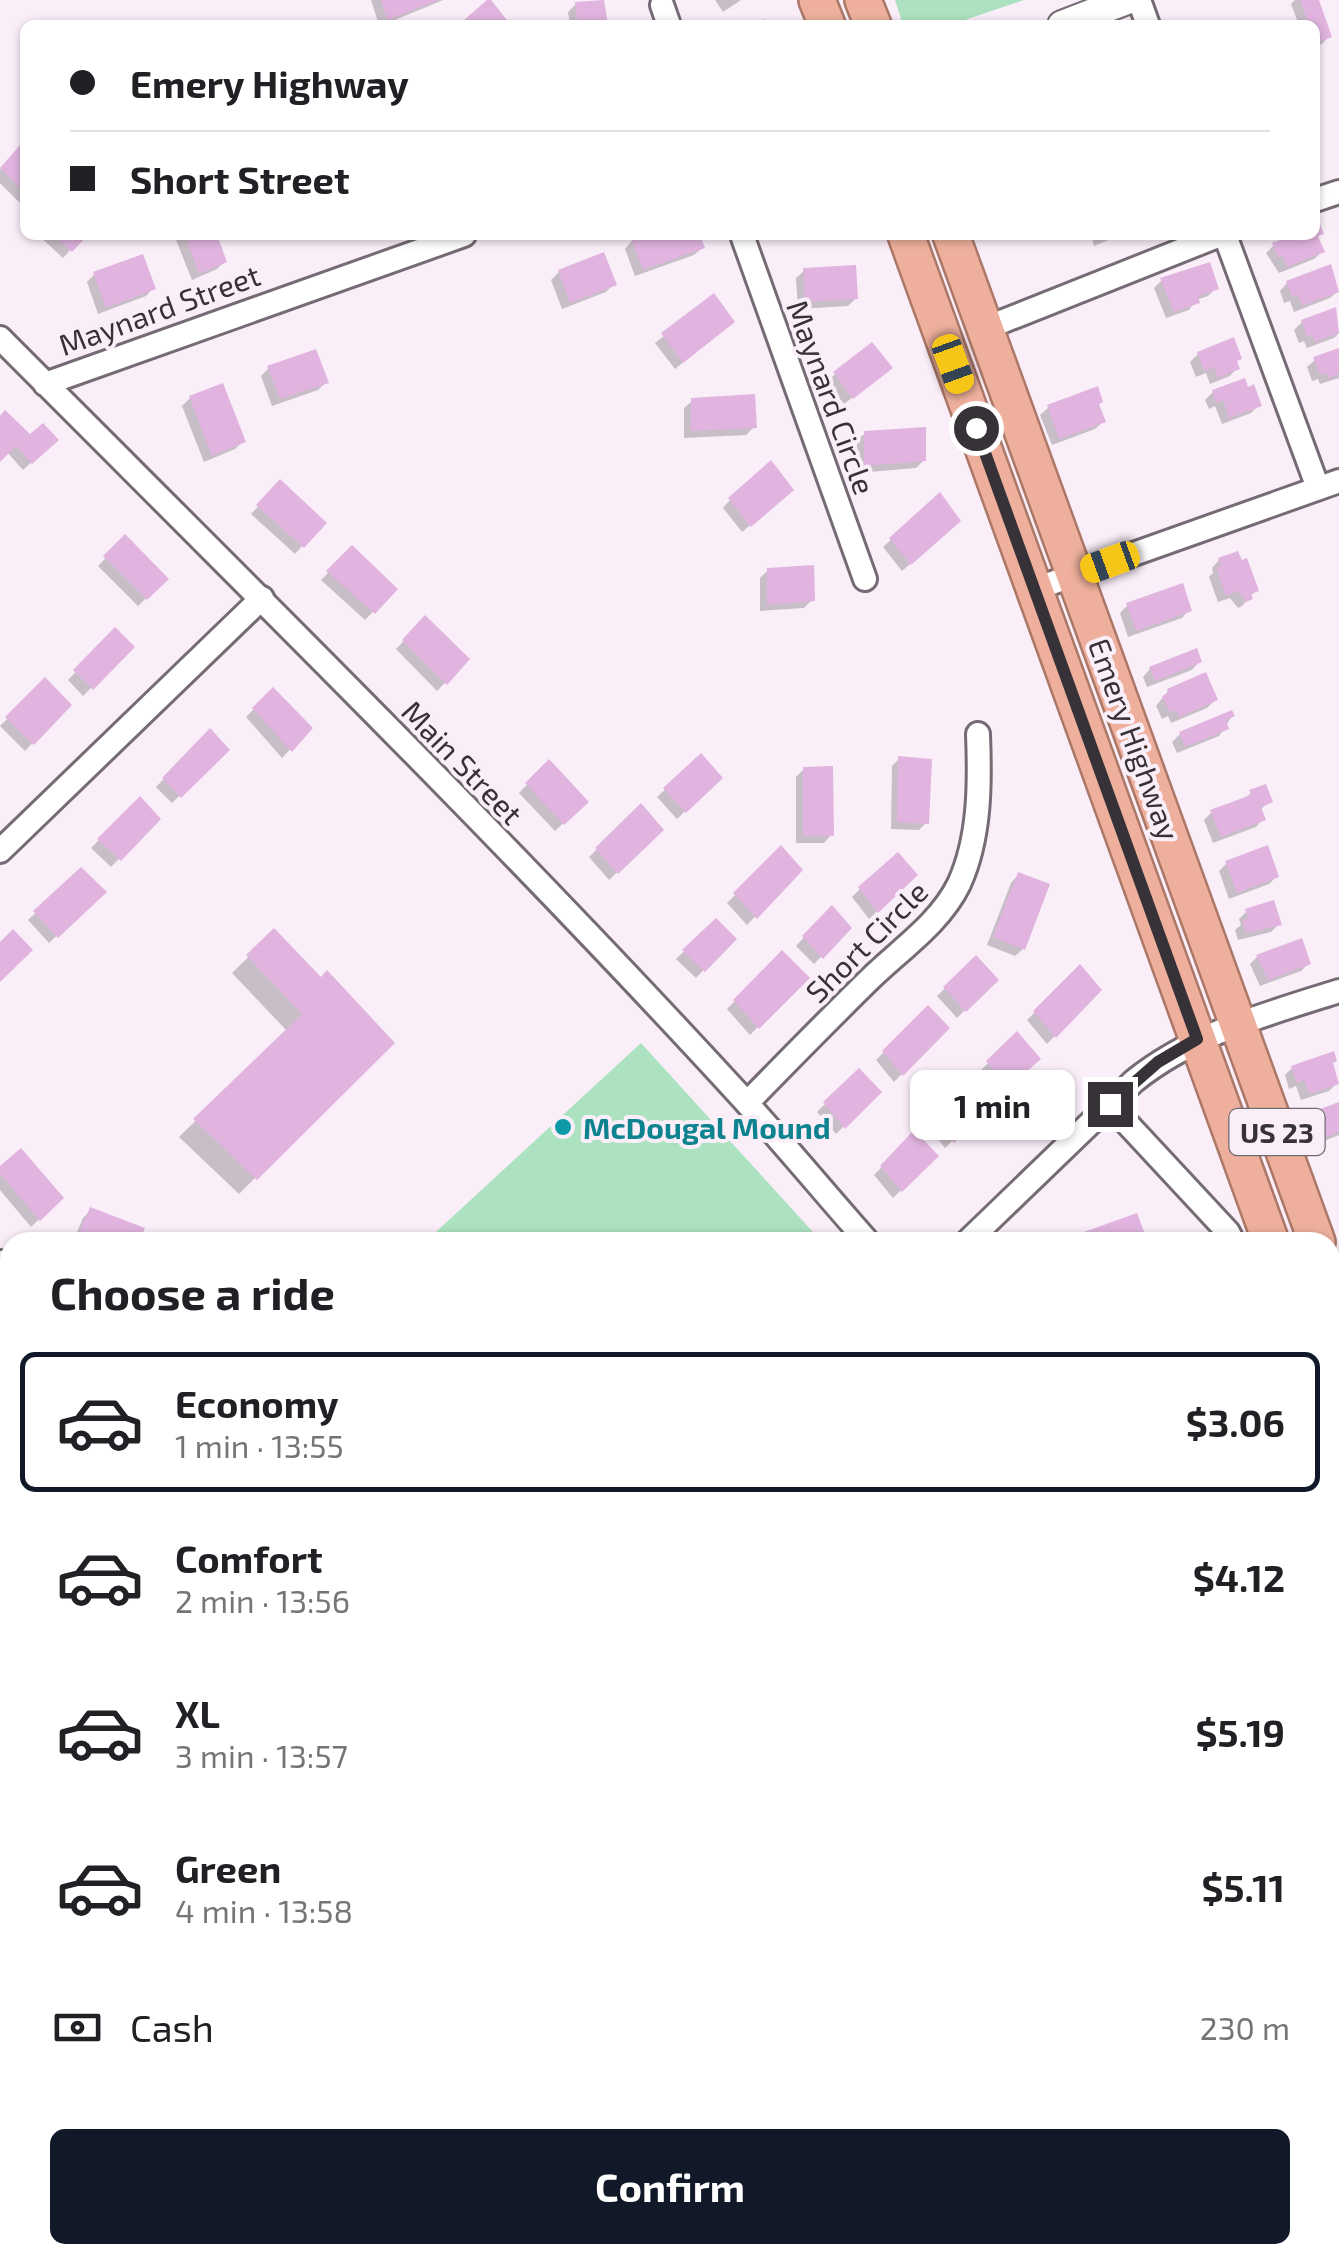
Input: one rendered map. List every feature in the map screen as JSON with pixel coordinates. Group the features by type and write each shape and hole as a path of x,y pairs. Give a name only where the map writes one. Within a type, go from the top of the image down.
{"highway":[{"name":"Emery Highway","path":"908,240 1267,1232"},
{"name":"Emery Highway","path":"953,240 1313,1232"}],"street":[{"path":"1075,20 1127,0"},
{"name":"Maynard Street","path":"45,384 450,240"},
{"name":"Maynard Circle","path":"744,240 865,579"},
{"path":"986,328 1209,240"},
{"path":"1036,589 1328,484 1224,240"},
{"name":"Main Street","path":"3,347 262,598 609,956 747,1103 859,1232"},
{"path":"0,850 262,598"},
{"name":"Short Circle","path":"747,1103 943,912 966,868 973,836 980,790 978,734"},
{"path":"977,1232 1158,1062 1197,1039 1339,991"},
{"path":"1110,1104 1228,1232"}],"green space":[{"path":"895,0 1024,0 965,20 901,20"},
{"path":"641,1043 813,1232 436,1232"}],"building":[{"path":"381,0 439,0 387,20"},
{"path":"491,0 507,20 464,20"},
{"path":"604,0 607,20 577,20 575,2"},
{"path":"1300,0 1319,0 1332,37 1320,42 1320,20 1307,20"},
{"path":"20,145 20,188 0,168"},
{"path":"59,240 83,240 72,252"},
{"path":"187,240 219,240 227,262 199,274"},
{"path":"631,240 702,240 705,248 643,270"},
{"path":"1320,240 1325,252 1287,267 1272,243"},
{"path":"604,252 617,285 570,303 558,270"},
{"path":"143,254 156,289 106,308 93,272"},
{"path":"1210,262 1219,289 1198,296 1200,303 1174,312 1160,278"},
{"path":"1331,264 1339,292 1302,306 1298,295 1292,297 1286,281"},
{"path":"856,265 858,299 805,302 803,268"},
{"path":"714,293 735,322 683,363 661,333"},
{"path":"1336,307 1339,333 1315,342 1312,335 1307,337 1301,320"},
{"path":"1234,337 1242,359 1237,361 1240,369 1218,378 1214,367 1204,371 1197,352"},
{"path":"872,342 893,368 853,399 833,372"},
{"path":"1339,348 1339,374 1328,378 1326,373 1320,375 1313,357"},
{"path":"316,349 329,383 280,399 267,366"},
{"path":"1245,378 1248,387 1254,384 1262,406 1229,418 1223,400 1216,403 1212,390"},
{"path":"223,383 246,442 212,456 189,396"},
{"path":"1098,386 1106,422 1059,439 1047,405"},
{"path":"755,394 757,428 691,431 691,398"},
{"path":"5,410 30,434 43,423 59,440 32,464 16,446 0,462 0,416"},
{"path":"926,427 926,461 864,466 864,431"},
{"path":"771,460 794,490 751,527 728,498"},
{"path":"280,479 327,523 304,548 256,505"},
{"path":"940,492 961,521 911,565 889,538"},
{"path":"125,534 169,579 147,600 103,556"},
{"path":"352,545 398,589 375,614 326,571"},
{"path":"1238,551 1242,560 1247,558 1259,591 1246,602 1238,591 1226,596 1216,567 1221,566 1218,558"},
{"path":"814,565 815,601 767,605 767,568"},
{"path":"1183,583 1192,611 1136,631 1126,603"},
{"path":"425,615 470,659 447,685 402,640"},
{"path":"115,627 135,647 93,690 73,670"},
{"path":"1197,648 1202,662 1155,681 1149,667"},
{"path":"1206,672 1218,700 1179,717 1176,710 1170,713 1162,696 1168,693 1167,689"},
{"path":"45,677 72,705 34,745 5,717"},
{"path":"273,687 313,728 292,752 252,708"},
{"path":"1232,710 1235,716 1226,720 1229,729 1185,747 1179,732"},
{"path":"210,728 230,750 181,798 162,778"},
{"path":"701,753 723,778 686,813 663,788"},
{"path":"898,756 932,759 929,824 897,822"},
{"path":"549,759 589,802 564,825 525,783"},
{"path":"833,766 834,836 803,836 803,767"},
{"path":"1266,784 1273,802 1261,807 1266,820 1221,837 1210,810 1251,795 1249,790"},
{"path":"140,796 161,819 121,861 97,839"},
{"path":"641,803 664,830 618,874 595,848"},
{"path":"781,845 803,870 757,919 733,893"},
{"path":"1268,845 1279,877 1237,893 1225,861"},
{"path":"898,852 918,875 878,913 858,887"},
{"path":"81,867 107,892 58,938 33,911"},
{"path":"1018,872 1050,884 1025,950 993,937"},
{"path":"1274,900 1282,925 1246,933 1242,920 1248,918 1245,909"},
{"path":"832,905 852,928 823,959 802,936"},
{"path":"716,918 737,939 705,972 682,950"},
{"path":"274,928 321,977 327,970 395,1043 257,1180 193,1119 302,1014 246,955"},
{"path":"13,929 33,950 0,982 0,942"},
{"path":"1302,938 1311,964 1268,980 1256,955"},
{"path":"782,950 810,978 759,1029 733,1000"},
{"path":"976,955 999,980 966,1012 943,987"},
{"path":"1080,964 1102,990 1056,1038 1033,1011"},
{"path":"928,1005 950,1028 903,1076 882,1051"},
{"path":"1017,1031 1041,1059 1008,1088 986,1061"},
{"path":"1334,1051 1339,1084 1309,1094 1304,1080 1297,1083 1291,1066"},
{"path":"859,1068 882,1092 845,1129 823,1102"},
{"path":"966,1084 990,1108 954,1143 932,1114"},
{"path":"1339,1102 1339,1132 1322,1139 1312,1112"},
{"path":"914,1130 939,1156 902,1192 880,1166"},
{"path":"21,1148 64,1198 40,1221 0,1174 0,1166"},
{"path":"90,1207 145,1228 143,1232 80,1232"},
{"path":"1137,1213 1144,1232 1084,1232"}],"place":[{"name":"McDougal Mound","path":"563,1127"}],"route":[{"path":"976,428 1197,1039 1158,1062 1110,1104"}]}
